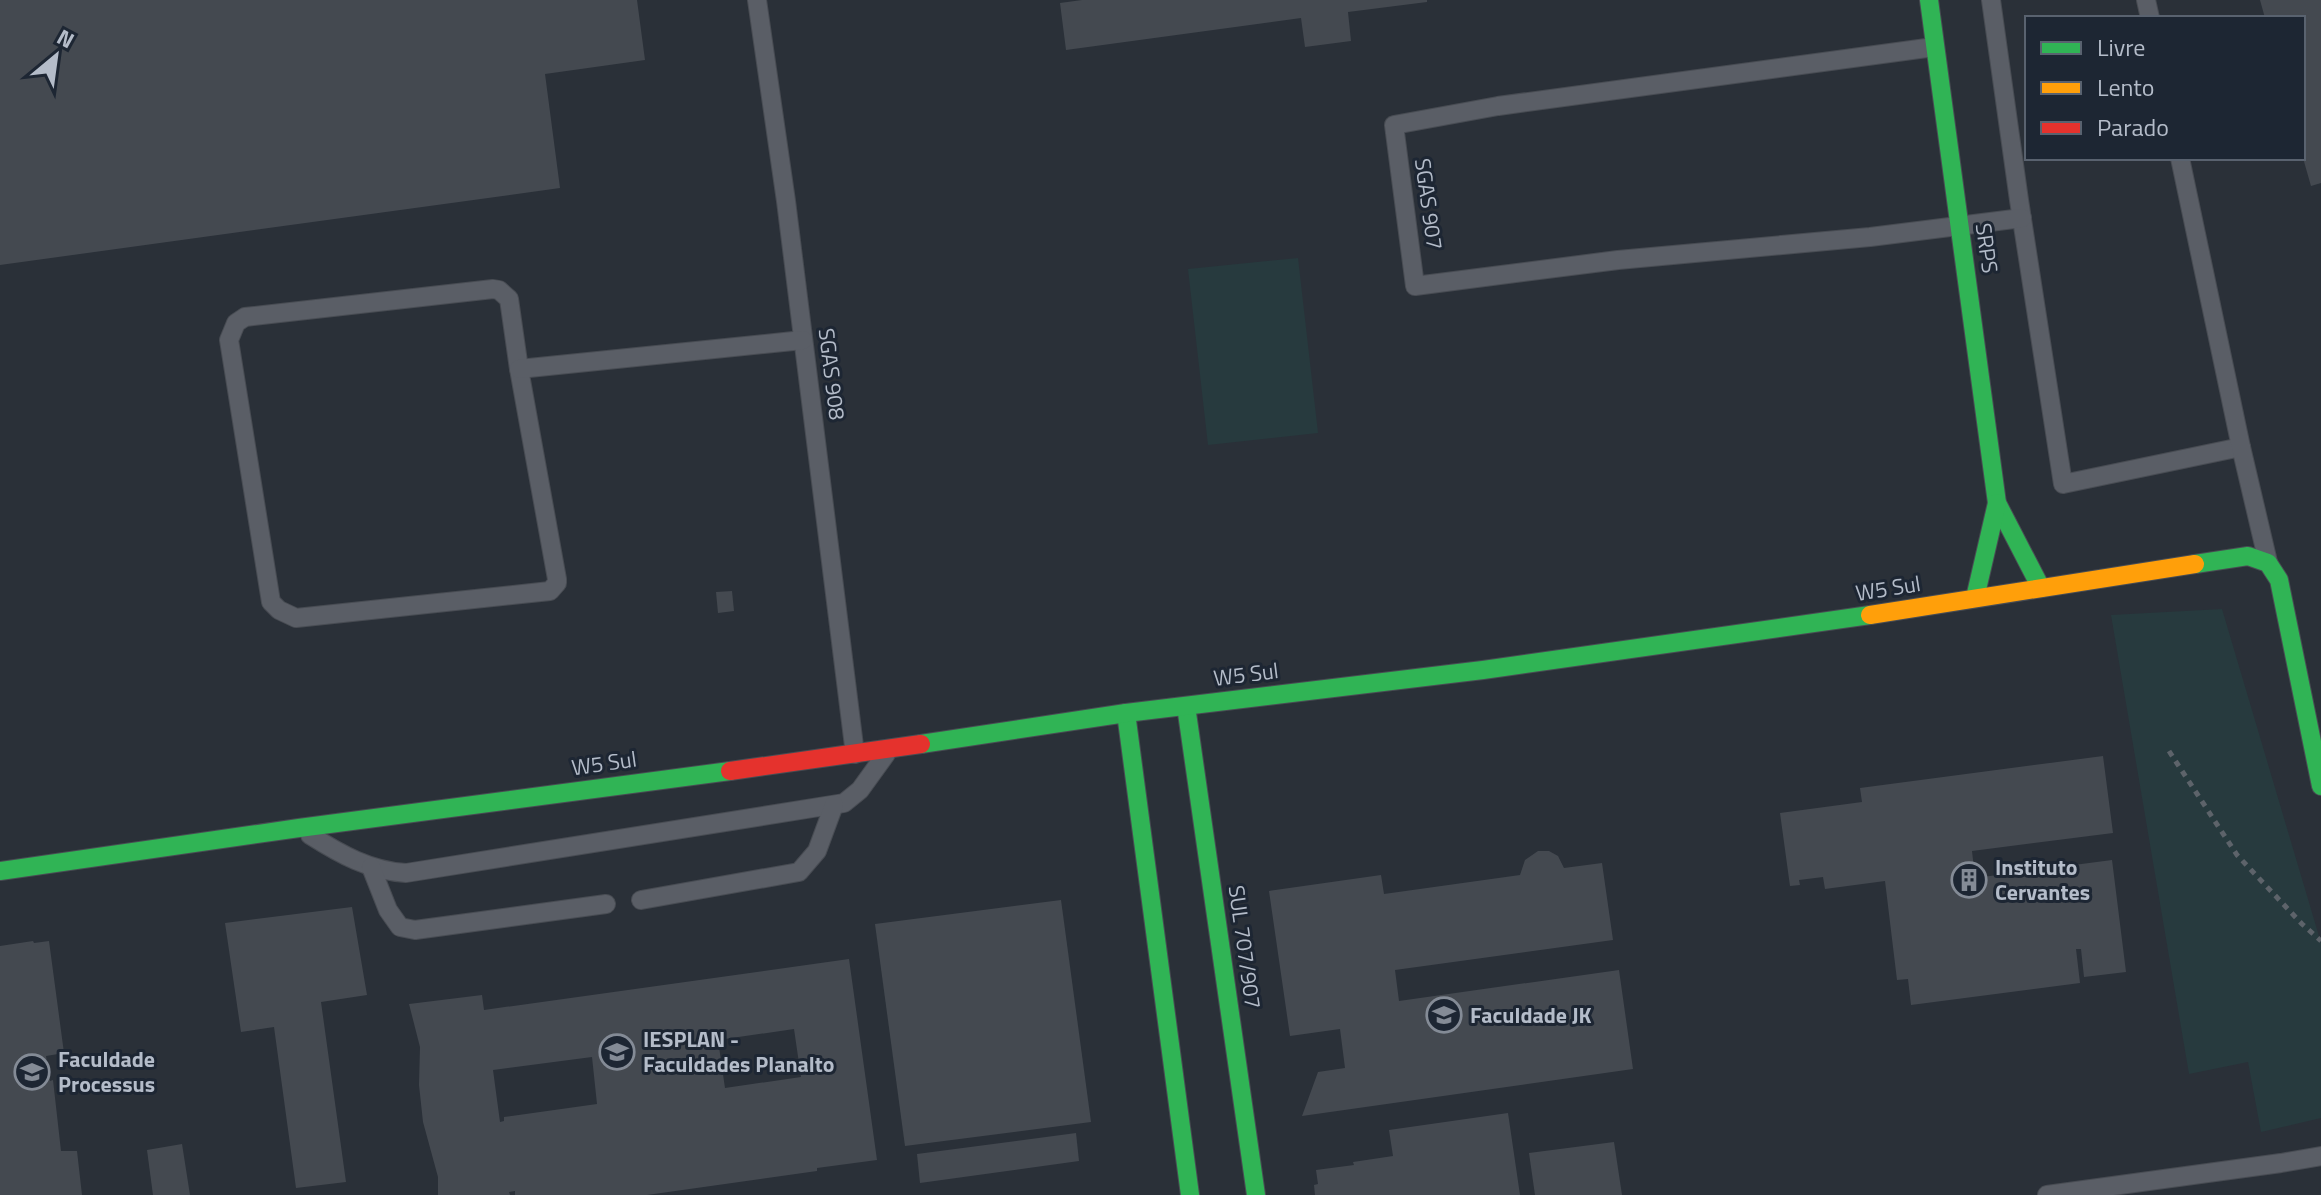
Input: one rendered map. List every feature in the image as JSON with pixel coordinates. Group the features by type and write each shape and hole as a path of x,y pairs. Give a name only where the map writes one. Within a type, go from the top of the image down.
{"main road":[{"name":"SRPS","path":"1929,0 1997,503 2041,588"},
{"name":"SRPS","path":"1975,598 1997,503"},
{"name":"W5 Sul","path":"0,871 855,754 1126,713 1483,670 1829,621 2228,557 2248,556 2268,563"},
{"path":"2268,563 2279,580 2285,604 2321,786"},
{"name":"SUL 707/907","path":"1186,706 1256,1195"},
{"path":"1126,713 1190,1195"}],"lane":[{"name":"SGAS 908","path":"757,0 855,754"},
{"path":"1991,0 2063,484 2241,447"},
{"name":"SGAS 907","path":"1934,47 1498,106 1394,125 1415,286 1618,260 1870,237 1960,225"},
{"path":"2180,160 2268,563"},
{"path":"1960,225 2022,218"},
{"path":"493,289 509,299 519,369 557,579 550,591 296,618 279,610 271,602 229,340 236,323 245,317 493,289"},
{"path":"519,369 803,340"},
{"path":"299,828 343,856 388,872 406,873 844,803 855,797 890,748"},
{"path":"641,900 799,872 817,851 834,805"},
{"path":"371,867 388,910 400,927 415,930 606,904"},
{"path":"2047,1195 2321,1156"}],"path":[{"path":"2169,751 2237,855 2321,941"}],"green space":[{"path":"1298,258 1318,433 1208,445 1188,269"},
{"path":"2222,609 2321,943 2321,1118 2261,1132 2248,1062 2189,1074 2111,615"}],"building":[{"path":"0,0 637,0 645,60 545,74 560,188 0,265"},
{"path":"1082,0 1427,2 1348,12 1351,41 1305,47 1301,18 1066,50 1060,3"},
{"path":"2260,0 2321,0 2321,183 2311,186 2304,160 2305,16 2264,16"},
{"path":"732,591 734,611 718,613 716,592"},
{"name":"Instituto Cervantes","path":"2103,756 2113,833 1972,851 1975,878 2112,860 2126,972 2084,977 2081,949 2076,949 2080,983 1911,1005 1908,979 1897,980 1885,881 1825,889 1823,877 1799,880 1800,885 1790,886 1780,813 1862,802 1860,788"},
{"name":"Faculdade JK","path":"1538,851 1549,851 1558,856 1564,868 1602,863 1613,940 1395,970 1399,1001 1619,970 1633,1069 1302,1116 1318,1072 1345,1068 1340,1029 1290,1036 1269,891 1381,875 1384,894 1520,875 1525,860"},
{"path":"1061,900 1091,1122 905,1146 875,924"},
{"path":"352,907 367,995 321,1002 346,1182 296,1188 274,1027 241,1032 225,923"},
{"name":"Faculdade Processus","path":"49,941 64,1053 46,1056 50,1081 53,1080 61,1151 77,1151 82,1195 0,1195 0,946"},
{"path":"849,959 877,1160 647,1195 515,1195 515,1191 509,1192 510,1195 438,1195 438,1177 423,1122 419,1085 420,1047 409,1004 482,995 484,1010","holes":["794,1029 801,1077 725,1088 718,1040","592,1057 597,1104 504,1117 504,1121 500,1122 493,1070"]},
{"path":"1508,1113 1520,1195 1315,1195 1314,1185 1318,1184 1316,1170 1393,1156 1389,1130"},
{"path":"1076,1133 1079,1161 920,1183 917,1154"},
{"path":"1614,1142 1622,1195 1535,1195 1529,1153"},
{"path":"182,1144 190,1195 153,1195 147,1150"}],"traffic: fast":[{"path":"1929,0 1997,503 2041,588"},
{"path":"1975,598 1997,503"},
{"path":"2195,564 2248,556 2268,563 2279,580 2321,786"},
{"path":"921,744 1126,713 1483,670 1870,615"},
{"path":"1186,706 1256,1195"},
{"path":"1126,713 1190,1195"},
{"path":"0,871 730,771"}],"traffic: slow":[{"path":"1870,615 2195,564"}],"traffic: jam":[{"path":"730,771 921,744"}],"place":[{"name":"Instituto Cervantes","path":"1969,880"},
{"name":"Faculdade JK","path":"1444,1015"},
{"name":"IESPLAN - Faculdades Planalto","path":"617,1052"},
{"name":"Faculdade Processus","path":"32,1072"}]}
